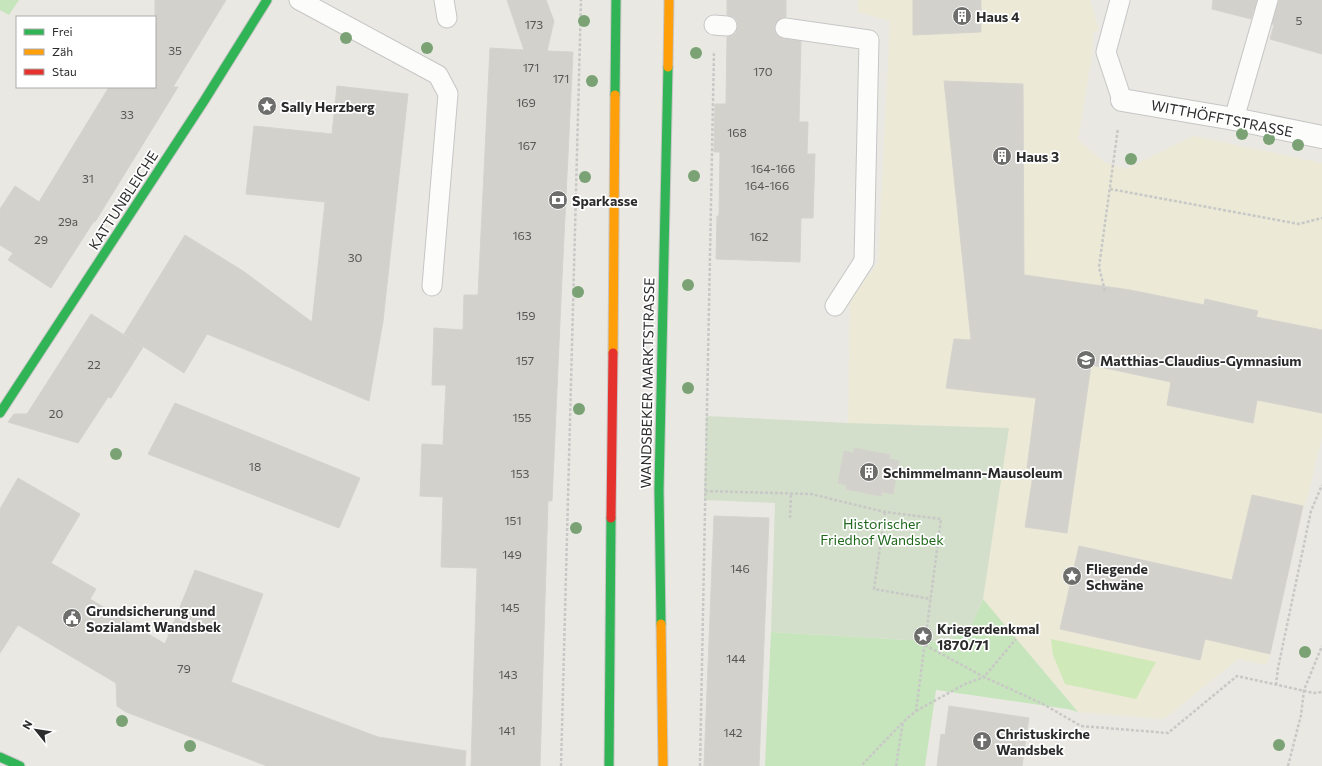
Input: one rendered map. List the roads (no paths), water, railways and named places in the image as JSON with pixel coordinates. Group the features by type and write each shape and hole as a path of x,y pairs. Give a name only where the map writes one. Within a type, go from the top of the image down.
{"main road":[{"name":"KATTUNBLEICHE","path":"0,413 6,392 204,101 267,0"},
{"path":"610,766 616,0"},
{"name":"WANDSBEKER MARKTSTRASSE","path":"663,766 659,490 669,0"},
{"path":"0,757 20,766"}],"street":[{"name":"WITTHÖFFTSTRASSE","path":"1122,100 1322,137"}],"lane":[{"path":"299,0 438,74 448,94 432,286"},
{"path":"1120,0 1106,52 1122,100"},
{"path":"1234,120 1268,0"},
{"path":"785,28 869,40 864,261 835,306"}],"place":[{"name":"Haus 4","path":"962,16"},
{"name":"Sally Herzberg","path":"267,106"},
{"name":"Haus 3","path":"1002,156"},
{"name":"Sparkasse","path":"558,200"},
{"name":"Matthias-Claudius-Gymnasium","path":"1086,360"},
{"name":"Schimmelmann-Mausoleum","path":"869,472"},
{"name":"Fliegende Schwäne","path":"1072,576"},
{"name":"Grundsicherung und Sozialamt Wandsbek","path":"72,618"},
{"name":"Kriegerdenkmal 1870/71","path":"923,636"},
{"name":"Christuskirche Wandsbek","path":"982,741"}],"park label":[{"name":"Historischer Friedhof Wandsbek","path":"882,532"}]}
